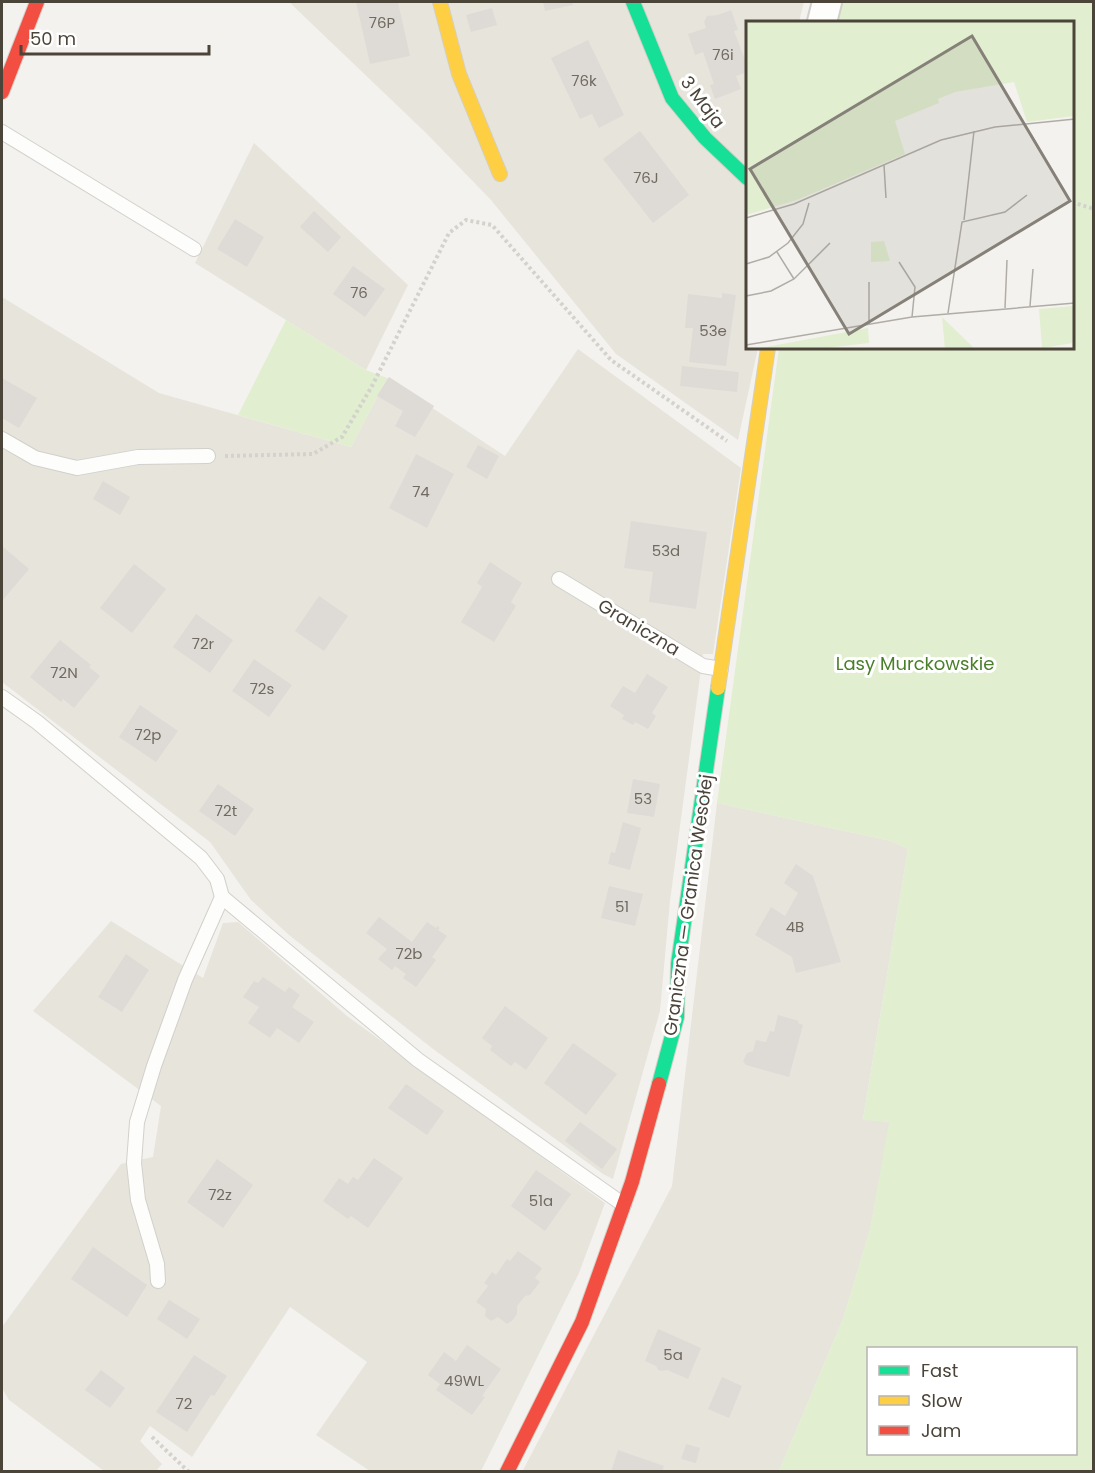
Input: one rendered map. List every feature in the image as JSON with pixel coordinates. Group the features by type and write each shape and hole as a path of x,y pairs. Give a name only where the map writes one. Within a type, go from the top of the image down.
{"street":[{"path":"2,92 37,2"},
{"path":"440,2 459,74 500,174"},
{"name":"3 Maja","path":"633,2 672,98 705,138 746,177"},
{"path":"822,21 827,2"},
{"name":"Graniczna — Granica Wesołej","path":"507,1472 582,1322 624,1205 677,1017 678,964 768,350"}],"lane":[{"path":"2,132 194,249"},
{"path":"2,439 35,458 76,468 138,457 208,456"},
{"name":"Graniczna","path":"559,579 703,666 721,669"},
{"path":"2,697 37,722 201,858 217,879 222,897 418,1060 624,1205"},
{"path":"158,1281 157,1264 138,1200 134,1163 137,1122 154,1066 185,980 222,897"}],"path":[{"path":"1074,203 1093,209"},
{"path":"208,456 314,454 342,437 372,386 449,233 466,220 492,225 611,360 752,459"},
{"path":"152,1437 189,1472"}],"shaded area":[{"path":"289,2 804,2 799,21 746,21 746,350 758,350 738,440 616,354 491,200 426,133"},
{"path":"254,143 408,285 366,370 195,263"},
{"path":"2,297 159,393 351,447 387,378 505,456 578,349 741,468 713,654 703,654 670,901 660,1011 613,1179 603,1174 433,1049 289,935 251,900 210,842 2,682"},
{"path":"717,803 891,841 908,849 863,1119 890,1122 870,1230 843,1319 779,1471 522,1472 672,1186"},
{"path":"111,921 203,978 223,923 238,922 347,1016 605,1203 579,1273 481,1471 370,1471 316,1435 367,1362 290,1307 192,1457 150,1426 140,1441 162,1464 156,1471 104,1471 9,1400 2,1388 2,1327 121,1164 153,1157 161,1106 33,1011"}],"green space":[{"name":"Lasy Murckowskie","path":"839,2 1093,2 1093,1471 779,1471 843,1319 870,1230 889,1122 863,1120 908,849 891,841 717,803 779,350 1074,350 1074,21 833,21"},
{"path":"286,320 366,370 387,378 351,447 238,415"}],"building":[{"path":"356,2 398,2 410,56 370,64"},
{"path":"543,2 572,2 573,5 545,11"},
{"path":"492,8 497,25 471,32 466,15"},
{"path":"731,10 738,30 734,31 746,62 746,72 736,76 741,89 715,99 710,85 714,84 703,52 695,55 688,34 706,28 704,22 707,16"},
{"path":"588,40 624,115 599,128 592,114 580,119 551,58"},
{"path":"640,131 689,195 653,223 603,159"},
{"path":"314,211 341,237 328,252 300,227"},
{"path":"235,219 264,237 247,267 217,249"},
{"path":"353,266 385,289 365,317 333,294"},
{"path":"722,293 736,295 726,366 689,362 693,328 685,328 688,294 722,298"},
{"path":"682,366 739,372 737,392 680,386"},
{"path":"389,377 434,406 415,437 395,426 403,411 377,396"},
{"path":"2,378 37,398 19,428 2,418"},
{"path":"478,445 499,456 487,479 466,467"},
{"path":"416,454 454,474 427,528 389,508"},
{"path":"103,481 130,497 120,515 93,499"},
{"path":"631,521 707,532 696,609 649,602 653,572 624,568"},
{"path":"2,546 29,569 2,601"},
{"path":"490,562 522,583 511,602 516,606 494,642 461,622 482,587 477,583"},
{"path":"134,564 166,589 132,633 100,608"},
{"path":"319,596 348,616 324,651 295,631"},
{"path":"196,614 233,640 210,673 173,647"},
{"path":"60,640 91,665 89,667 100,676 74,708 63,699 61,702 30,677"},
{"path":"254,659 292,685 269,717 232,691"},
{"path":"647,674 668,687 652,713 656,716 648,729 635,722 633,725 622,719 624,715 610,706 623,686 635,693"},
{"path":"140,705 178,731 156,762 119,737"},
{"path":"633,779 660,784 654,817 627,813"},
{"path":"218,784 254,809 235,836 199,811"},
{"path":"623,822 641,828 630,870 608,864 611,852 615,853"},
{"path":"796,864 813,876 841,962 796,973 792,957 755,935 771,907 785,916 798,893 784,883"},
{"path":"609,886 643,894 635,926 601,918"},
{"path":"379,917 412,942 427,922 440,928 438,930 447,936 432,957 436,960 416,987 403,978 406,974 395,966 392,970 378,959 387,949 366,933"},
{"path":"126,954 149,970 122,1012 98,997"},
{"path":"263,977 285,992 289,987 300,995 292,1007 314,1022 299,1043 277,1028 270,1038 248,1023 259,1007 243,997 254,981 258,983"},
{"path":"505,1006 548,1038 526,1070 515,1062 511,1066 490,1050 492,1046 482,1038"},
{"path":"778,1015 799,1021 798,1023 803,1025 789,1077 746,1065 743,1061 747,1053 753,1051 756,1040 766,1042 770,1031 774,1032"},
{"path":"573,1043 617,1074 586,1115 544,1083"},
{"path":"406,1084 444,1111 427,1135 388,1108"},
{"path":"580,1122 617,1149 602,1169 565,1141"},
{"path":"374,1158 403,1178 368,1228 351,1216 348,1219 323,1201 339,1178 348,1184 353,1177 358,1180"},
{"path":"217,1159 253,1185 223,1228 187,1202"},
{"path":"536,1170 571,1194 545,1231 511,1206"},
{"path":"93,1247 147,1285 127,1317 71,1279"},
{"path":"518,1251 542,1268 535,1278 540,1282 517,1306 517,1314 513,1320 507,1324 498,1317 491,1321 485,1316 486,1309 476,1302 488,1286 484,1283 492,1272 496,1275 507,1259 510,1261"},
{"path":"169,1300 200,1319 187,1339 157,1319"},
{"path":"658,1329 701,1348 688,1379 667,1370 658,1370 656,1366 645,1361"},
{"path":"467,1345 501,1369 472,1415 436,1390 440,1384 428,1375 444,1352 456,1361"},
{"path":"194,1355 227,1376 214,1396 211,1395 187,1432 156,1412"},
{"path":"101,1370 125,1388 110,1408 85,1390"},
{"path":"722,1377 742,1386 729,1418 708,1409"},
{"path":"686,1444 700,1448 696,1463 681,1459"},
{"path":"618,1450 664,1466 662,1472 611,1472"}],"traffic: fast":[{"path":"633,2 672,98 705,138 746,177"},
{"path":"659,1084 677,1017 678,964 718,688"}],"traffic: slow":[{"path":"440,2 459,74 500,174"},
{"path":"718,688 768,350"}],"traffic: jam":[{"path":"2,92 37,2"},
{"path":"507,1472 582,1322 632,1182 659,1084"}]}
